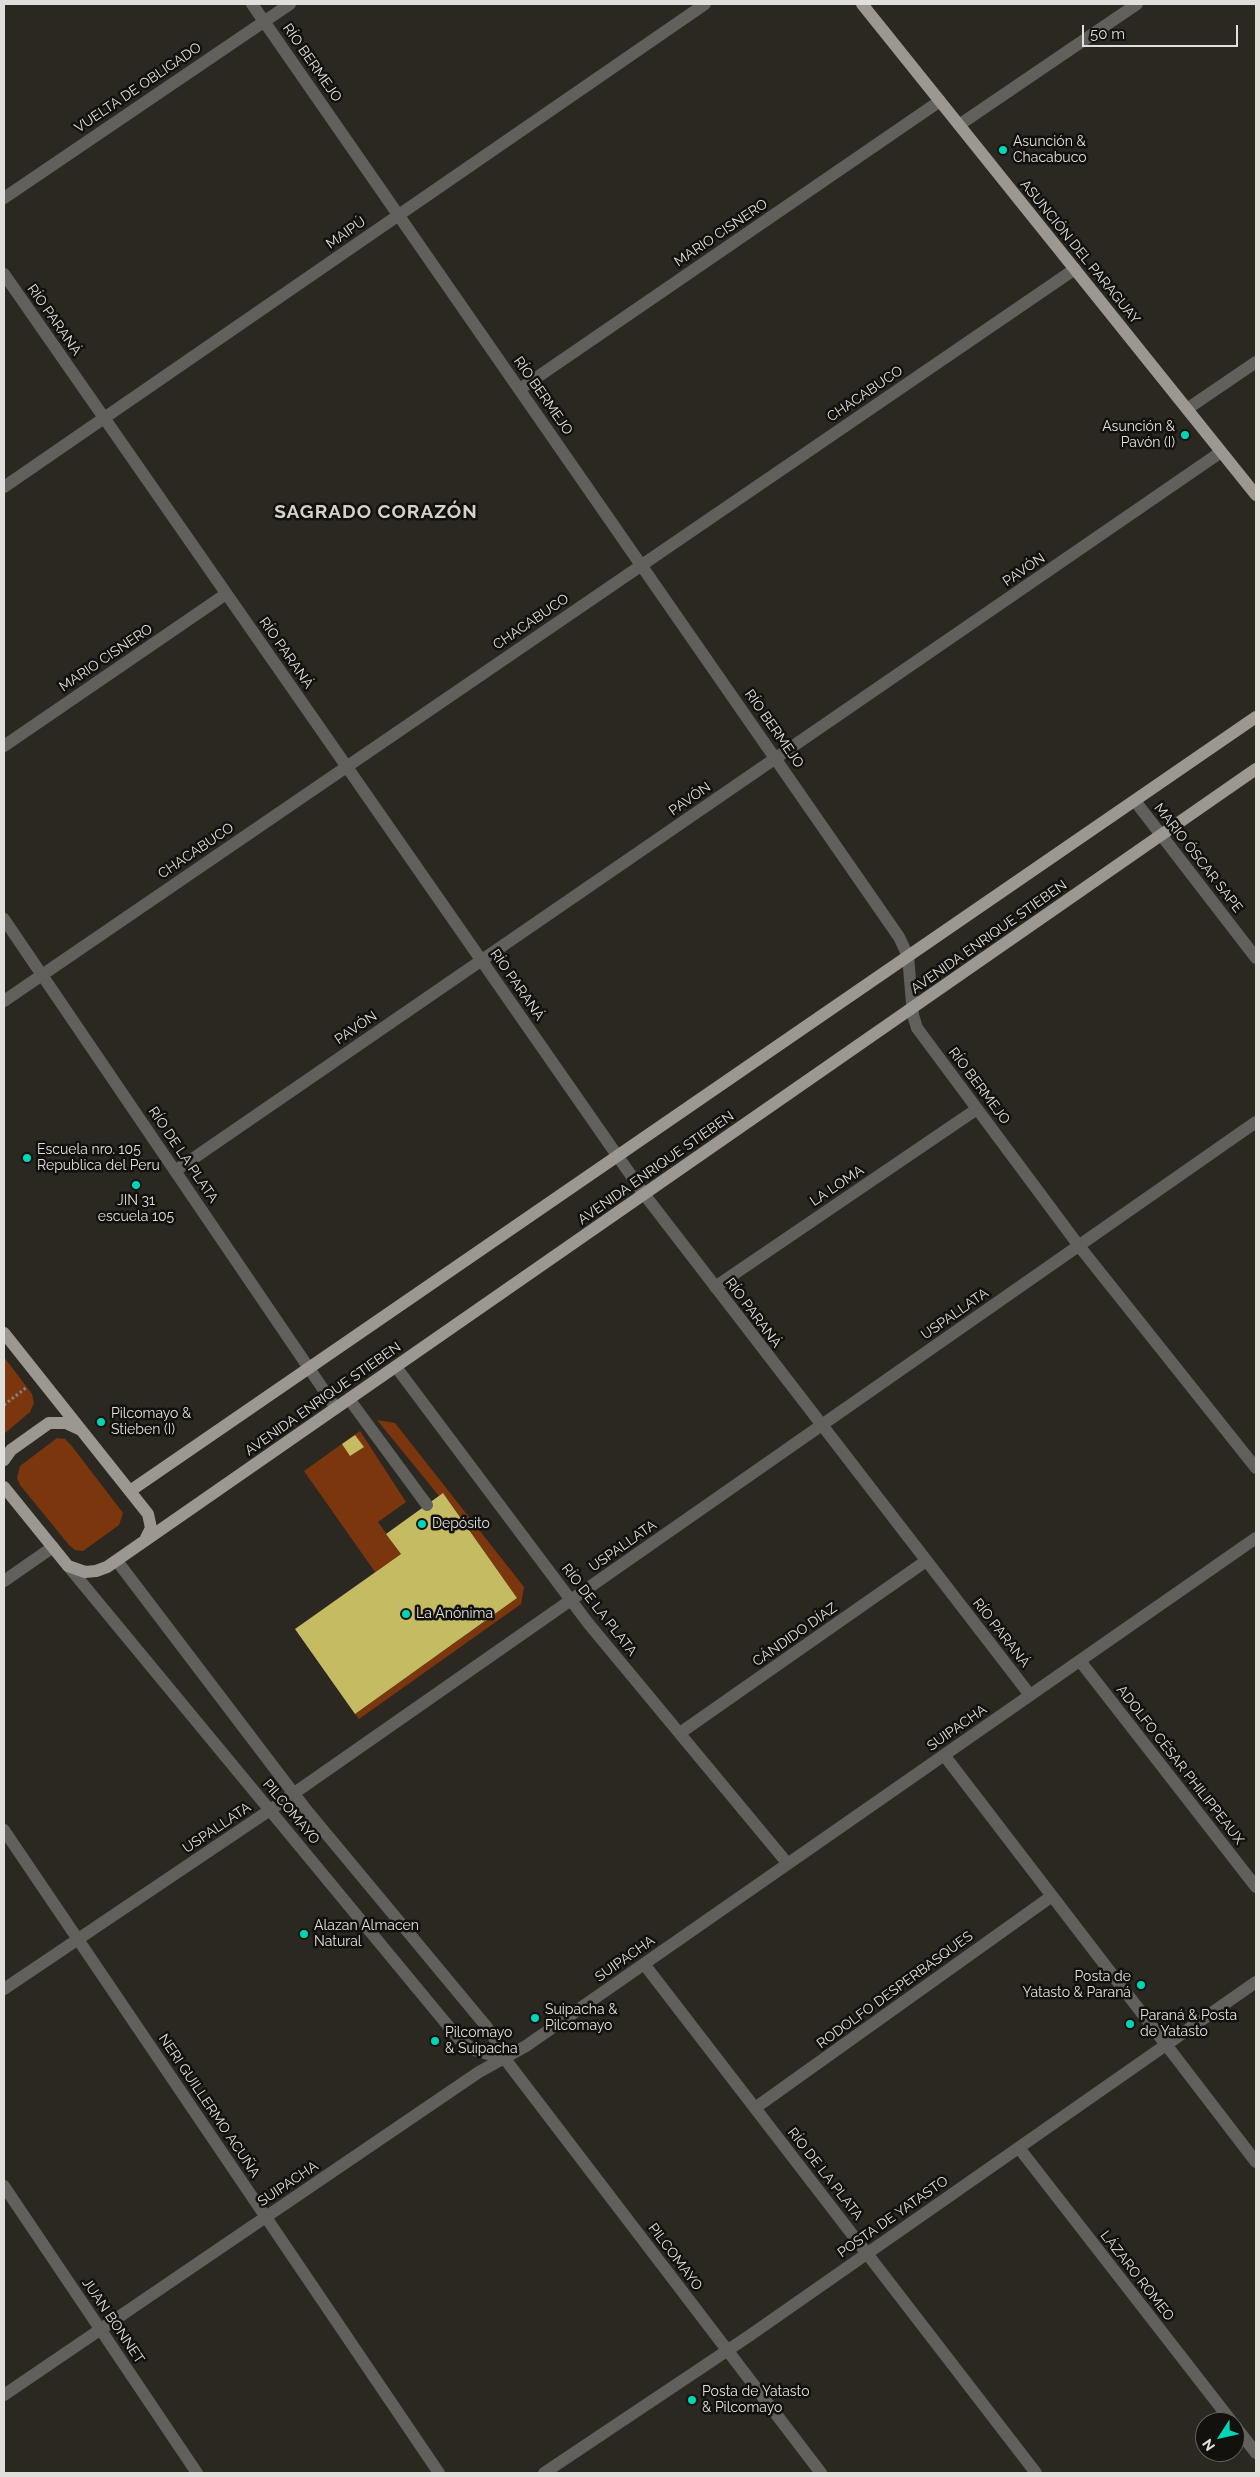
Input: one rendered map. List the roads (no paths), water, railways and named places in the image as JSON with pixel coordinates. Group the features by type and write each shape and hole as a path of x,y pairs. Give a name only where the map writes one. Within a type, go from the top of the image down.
{"main road":[{"name":"ASUNCIÓN DEL PARAGUAY","path":"862,4 1256,495"},
{"name":"AVENIDA ENRIQUE STIEBEN","path":"130,1491 1256,717"},
{"name":"AVENIDA ENRIQUE STIEBEN","path":"68,1566 85,1572 96,1571 117,1561 1256,769"},
{"path":"4,1333 148,1514 152,1523 148,1537 141,1544"},
{"path":"4,1460 11,1450 49,1423 66,1423 85,1434"},
{"path":"6,1488 68,1566"}],"street":[{"name":"RÍO BERMEJO","path":"252,4 899,936 908,956 912,1008 917,1028 1079,1246 1256,1468"},
{"name":"VUELTA DE OBLIGADO","path":"4,198 290,4"},
{"name":"MAIPÚ","path":"4,487 705,4"},
{"path":"959,125 1137,4"},
{"name":"MARIO CISNERO","path":"520,389 940,101"},
{"name":"CHACABUCO","path":"4,1001 1074,269"},
{"name":"RÍO PARANÁ","path":"4,274 644,1194 1030,1695"},
{"path":"1187,409 1256,362"},
{"name":"PAVÓN","path":"175,1171 1222,452"},
{"name":"MARIO CISNERO","path":"4,746 226,594"},
{"name":"MARIO ÓSCAR SAPE","path":"1135,801 1256,958"},
{"name":"RÍO DE LA PLATA","path":"4,919 336,1408"},
{"name":"LA LOMA","path":"715,1287 977,1109"},
{"name":"USPALLATA","path":"4,1989 270,1810 1256,1122"},
{"name":"RÍO DE LA PLATA","path":"396,1367 571,1600 788,1864"},
{"path":"349,1399 427,1505"},
{"name":"SUIPACHA","path":"4,2395 479,2072 505,2059 644,1964 1256,1538"},
{"path":"4,1581 53,1547"},
{"name":"PILCOMAYO","path":"117,1561 294,1793 486,2026 499,2045 505,2059 821,2473"},
{"name":"CÁNDIDO DÍAZ","path":"680,1733 926,1561"},
{"name":"PILCOMAYO","path":"68,1566 459,2039 474,2050 505,2059"},
{"name":"ADOLFO CÉSAR PHILIPPEAUX","path":"1080,1661 1256,1887"},
{"path":"944,1755 1256,2162"},
{"name":"NERI GUILLERMO ACUÑA","path":"4,1830 440,2473"},
{"name":"RODOLFO DESPERBASQUES","path":"755,2108 1052,1896"},
{"name":"RÍO DE LA PLATA","path":"644,1964 1036,2473"},
{"name":"POSTA DE YATASTO","path":"544,2473 867,2254 1256,1982"},
{"name":"LÁZARO ROMEO","path":"1019,2148 1224,2412"},
{"name":"JUAN BONNET","path":"4,2186 197,2473"},
{"path":"1245,2439 1256,2453"}],"place":[{"name":"Asunción & Chacabuco","path":"1003,150"},
{"name":"Asunción & Pavón (I)","path":"1185,435"},
{"name":"Escuela nro. 105 Republica del Peru","path":"27,1158"},
{"name":"JIN 31 escuela 105","path":"136,1185"},
{"name":"Pilcomayo & Stieben (I)","path":"101,1422"},
{"name":"Depósito","path":"422,1524"},
{"name":"La Anónima","path":"406,1614"},
{"name":"Alazan Almacen Natural","path":"304,1934"},
{"name":"Posta de Yatasto & Paraná","path":"1141,1985"},
{"name":"Suipacha & Pilcomayo","path":"535,2018"},
{"name":"Paraná & Posta de Yatasto","path":"1130,2024"},
{"name":"Pilcomayo & Suipacha","path":"435,2041"},
{"name":"Posta de Yatasto & Pilcomayo","path":"692,2400"}],"district":[{"name":"SAGRADO CORAZÓN","path":"376,512"}]}
